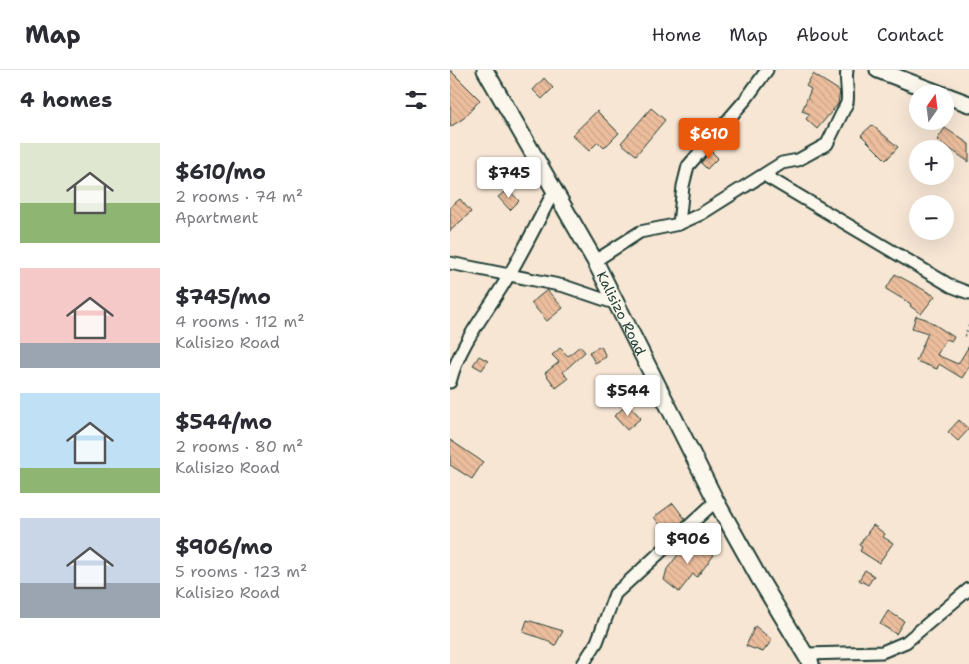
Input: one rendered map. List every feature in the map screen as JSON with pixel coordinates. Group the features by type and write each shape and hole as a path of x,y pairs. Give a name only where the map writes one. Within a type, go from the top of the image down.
{"street":[{"name":"Kalisizo Road","path":"485,70 595,261 716,501 759,578 808,659"},
{"path":"679,224 683,186 688,166 746,99 767,70"},
{"path":"595,261 640,232 679,224 782,163 798,160 827,144 849,96 846,88 847,70"},
{"path":"878,70 918,85"},
{"path":"954,98 969,104"},
{"path":"764,175 951,286 969,293"},
{"path":"450,382 455,363 465,342 509,275 554,191"},
{"path":"450,263 564,286 617,304"},
{"path":"583,664 597,642 615,594 716,501"},
{"path":"808,659 882,652 906,642 969,589"}],"path":[{"path":"969,326 965,334 969,336"}],"building":[{"path":"450,70 480,100 464,118 450,127"},
{"path":"813,74 840,91 838,104 817,129 806,119 810,114 802,111 811,89 806,86"},
{"path":"544,78 553,88 542,99 533,90"},
{"path":"651,108 665,120 636,155 621,143"},
{"path":"597,111 619,133 604,148 598,142 589,151 572,135"},
{"path":"872,125 898,147 886,160 861,135"},
{"path":"944,130 948,130 969,144 969,162 954,152 954,140 937,140"},
{"path":"711,151 718,158 707,169 701,163"},
{"path":"508,189 519,201 510,210 498,197"},
{"path":"460,199 471,212 450,231 450,207"},
{"path":"895,274 935,296 921,314 910,306 911,304 886,289"},
{"path":"547,290 563,308 547,321 531,303"},
{"path":"916,316 926,319 954,337 952,341 946,339 937,355 958,364 969,346 969,367 962,378 939,364 937,369 916,361 928,333 912,328"},
{"path":"580,346 585,352 563,372 568,379 556,388 545,373 559,362 552,355 560,348 568,356"},
{"path":"601,346 606,357 595,363 589,352"},
{"path":"479,356 488,361 482,370 473,365"},
{"path":"628,404 641,418 627,430 614,416"},
{"path":"959,420 969,429 958,441 948,432"},
{"path":"450,440 483,462 472,479 450,465"},
{"path":"673,503 685,519 668,535 654,517"},
{"path":"873,525 885,534 883,537 893,543 879,563 860,551 862,547 859,545"},
{"path":"691,538 714,555 697,577 693,574 679,592 664,580 667,569"},
{"path":"865,570 874,576 868,585 859,580"},
{"path":"888,611 904,621 896,634 880,624"},
{"path":"527,620 563,631 555,646 546,640 523,632"},
{"path":"755,626 772,640 763,652 746,646"}]}
